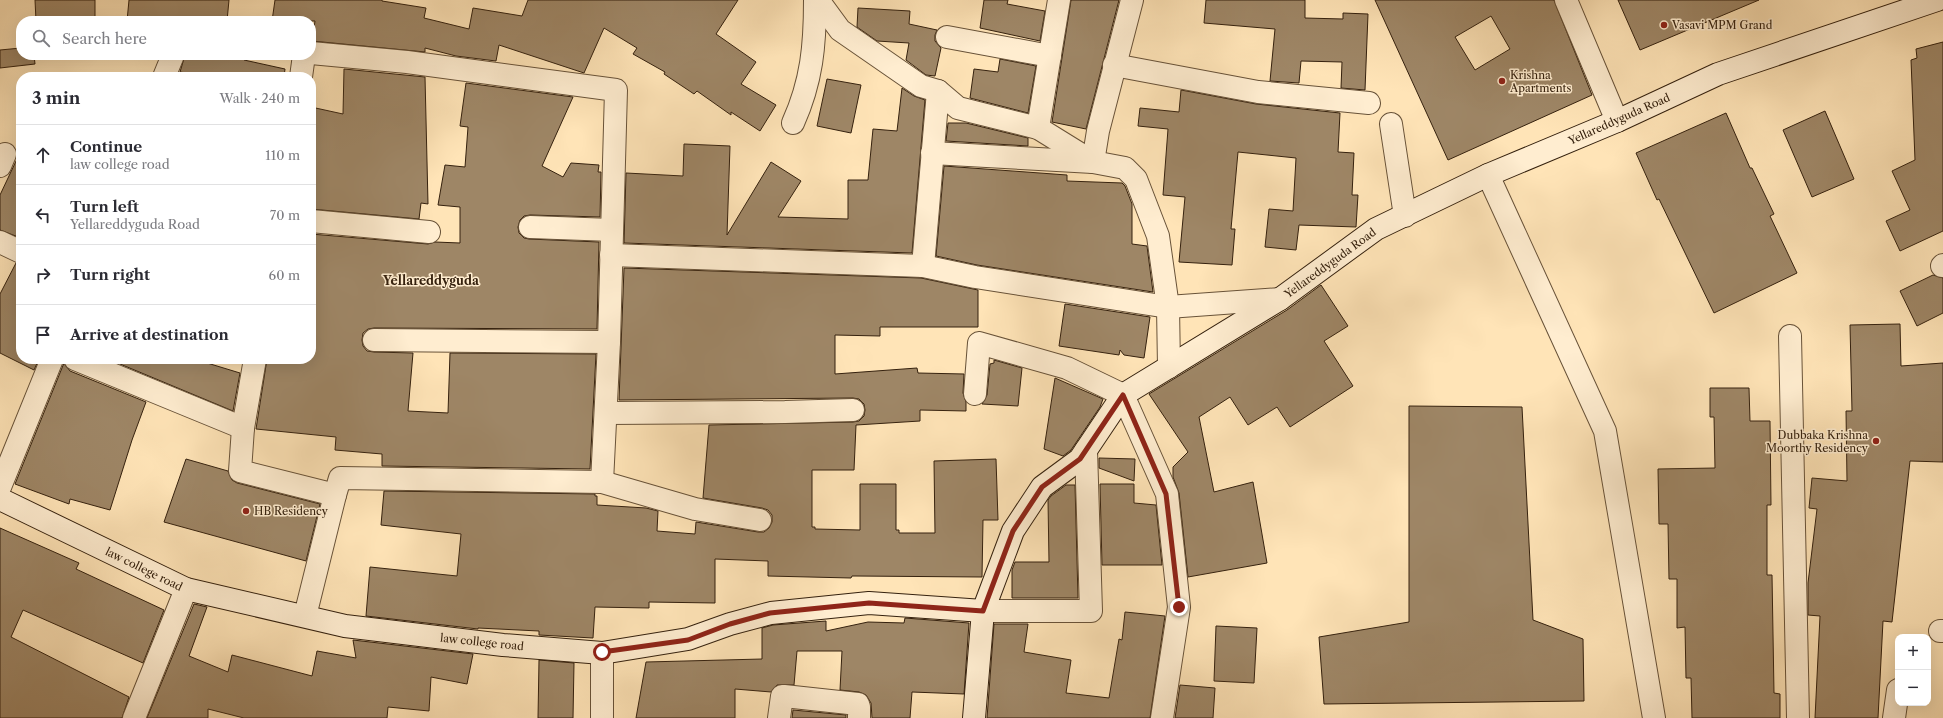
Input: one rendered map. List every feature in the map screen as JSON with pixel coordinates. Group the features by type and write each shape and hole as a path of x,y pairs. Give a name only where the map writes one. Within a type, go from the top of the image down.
{"street":[{"path":"817,0 840,30 921,86 938,91 958,108 1038,128 1093,162"},
{"path":"793,123 803,102 810,78 817,0"},
{"path":"1038,128 1059,0"},
{"path":"1093,162 1098,131 1132,0"},
{"path":"1566,0 1617,121"},
{"name":"Yellareddyguda Road","path":"974,718 983,611 1013,531 1042,487 1080,459 1123,395 1280,299 1376,229 1488,175 1617,121 1718,74 1937,0"},
{"path":"947,37 1050,56"},
{"path":"316,53 407,62 616,90 609,342 602,482"},
{"path":"166,72 171,60"},
{"path":"302,72 303,60"},
{"path":"1114,65 1258,92 1369,104"},
{"path":"923,266 938,91"},
{"path":"1391,124 1405,216"},
{"path":"932,153 1093,162 1125,168 1136,179 1158,236 1168,306 1169,367"},
{"path":"1488,175 1605,431 1654,718"},
{"path":"316,221 428,232"},
{"path":"530,227 612,230"},
{"path":"0,242 16,250"},
{"path":"611,255 923,266 975,277 1168,306 1280,299"},
{"path":"1790,336 1798,718"},
{"path":"374,340 609,342"},
{"path":"975,394 979,343 1067,368 1123,395 1166,494 1179,607 1162,718"},
{"path":"0,487 50,364"},
{"path":"87,364 244,428"},
{"path":"254,364 244,428 240,471 335,495"},
{"path":"606,413 853,410"},
{"name":"law college road","path":"0,499 186,589 345,626 503,645 602,652 688,640 730,624 770,613 869,603 983,611 1091,611 1086,450"},
{"path":"305,616 340,478 602,482 695,509 760,520"},
{"path":"134,718 186,589"},
{"path":"602,652 602,718"},
{"path":"779,718 782,696 784,696 858,704 860,707 858,718"},
{"path":"1894,718 1896,706"}],"building":[{"path":"35,0 95,0 95,16 36,16"},
{"path":"129,0 229,0 227,16 127,16"},
{"path":"275,0 382,0 426,8 424,18 469,29 473,8 522,16 528,0 738,0 716,34 756,62 741,84 776,105 760,131 731,112 731,115 697,91 694,94 664,74 665,72 633,54 637,48 604,28 584,73 499,45 496,61 456,56 425,48 425,52 316,41 316,16 273,16"},
{"path":"984,0 1008,0 1007,4 1045,11 1040,41 980,28"},
{"path":"1071,0 1119,0 1086,129 1052,122"},
{"path":"1206,0 1305,0 1305,18 1343,19 1343,13 1368,14 1365,90 1341,88 1342,62 1301,61 1299,83 1270,81 1275,29 1204,23"},
{"name":"Krishna Apartments","path":"1375,0 1554,0 1592,95 1448,160","holes":["1491,16 1510,49 1475,70 1455,37"]},
{"name":"Vasavi MPM Grand","path":"1618,0 1759,0 1640,50"},
{"path":"858,8 910,11 909,24 937,30 935,41 941,48 935,76 926,75 906,60 909,43 877,41 857,27"},
{"path":"1943,42 1943,231 1900,251 1886,221 1910,210 1892,171 1915,160 1911,60 1917,58 1916,49"},
{"path":"16,48 16,60 35,60 35,64 0,68 0,50"},
{"path":"1000,59 1036,66 1028,113 970,98 974,69 998,72"},
{"path":"184,60 244,60 285,69 285,72 180,72"},
{"path":"344,69 425,77 428,204 421,203 419,219 316,209 316,108 343,114"},
{"path":"827,79 861,85 851,133 817,126"},
{"path":"466,83 573,97 542,166 563,177 571,163 599,165 598,172 601,172 600,217 530,215 524,216 520,220 518,227 519,233 524,238 529,239 599,242 597,329 374,328 368,329 363,333 363,346 367,351 374,352 413,353 408,411 448,413 450,353 596,354 590,469 382,466 382,454 335,450 336,437 256,429 266,364 316,364 316,234 428,244 435,242 460,243 460,207 438,205 445,165 465,167 468,127 460,126"},
{"path":"902,88 914,96 925,100 912,253 624,243 626,173 683,176 684,144 730,146 727,235 771,162 801,181 778,217 848,219 848,180 868,180 873,129 897,131"},
{"path":"1181,90 1256,104 1340,113 1338,152 1354,153 1352,195 1358,195 1356,227 1299,225 1296,250 1265,247 1269,209 1293,211 1296,158 1238,152 1231,229 1235,229 1232,265 1179,262 1185,197 1163,195 1168,129 1138,126 1140,108 1179,112"},
{"path":"1825,111 1854,179 1812,197 1783,130"},
{"path":"1726,113 1750,168 1752,168 1774,214 1770,216 1797,273 1714,313 1659,199 1657,200 1636,153"},
{"path":"948,123 966,123 1028,138 1028,146 946,141"},
{"path":"16,161 16,236 0,230 0,195"},
{"path":"944,166 1067,175 1067,181 1122,183 1125,186 1132,204 1132,244 1147,246 1153,292 977,265 936,256"},
{"path":"16,263 16,361 0,353 0,294"},
{"path":"624,268 921,278 978,290 978,327 880,327 880,336 835,335 835,374 917,368 918,373 964,374 963,393 966,402 966,411 920,410 920,421 856,425 854,470 812,470 812,527 815,527 815,529 860,530 860,484 896,484 896,530 899,530 899,533 935,533 934,461 996,459 998,520 983,520 982,577 852,576 851,578 768,576 768,561 715,559 715,603 649,602 649,608 595,607 593,638 539,635 539,631 478,629 366,616 370,567 457,576 461,534 381,525 384,491 595,494 595,496 597,496 597,505 646,508 658,511 657,531 695,534 696,522 764,532 769,528 772,522 772,515 768,510 703,498 709,425 853,422 859,421 864,416 864,404 859,399 853,398 619,400"},
{"path":"1933,275 1943,278 1943,313 1917,326 1900,291"},
{"path":"1321,285 1348,326 1324,341 1353,386 1290,427 1277,407 1248,425 1230,397 1199,417 1214,492 1253,482 1267,563 1188,577 1179,493 1173,477 1173,467 1188,452 1149,394 1287,310"},
{"path":"1065,304 1150,317 1144,358 1124,355 1120,350 1119,355 1059,346"},
{"path":"1900,324 1901,366 1943,363 1943,462 1910,461 1892,622 1883,621 1878,718 1815,718 1820,616 1808,615 1808,583 1817,509 1809,508 1812,478 1847,481 1846,411 1852,411 1850,325"},
{"path":"994,360 1022,368 1018,406 982,404 987,395 990,364 994,363"},
{"path":"22,364 37,364 34,370"},
{"path":"64,364 70,371 146,402 132,440 110,510 70,499 69,504 15,484"},
{"path":"120,364 210,364 240,373 233,411"},
{"path":"1055,378 1103,399 1100,407 1071,450 1063,456 1044,449"},
{"path":"1710,388 1749,388 1750,421 1770,421 1771,505 1767,505 1767,575 1772,575 1774,693 1780,694 1780,718 1692,718 1691,678 1686,678 1685,627 1677,628 1677,579 1669,579 1668,524 1659,524 1658,469 1715,468 1714,417 1710,417"},
{"path":"1409,406 1522,407 1533,620 1583,639 1584,701 1324,704 1319,637 1409,622"},
{"path":"1099,458 1135,459 1134,481 1099,468"},
{"name":"HB Residency","path":"186,459 228,471 232,480 237,483 320,504 306,561 164,522"},
{"path":"1100,484 1134,484 1134,503 1156,505 1162,565 1102,565"},
{"path":"1066,485 1075,485 1078,598 1012,598 1012,570 1015,562 1049,562 1048,500"},
{"path":"0,528 79,563 76,569 164,610 143,663 23,610 11,637 129,697 122,718 0,718"},
{"path":"194,604 207,607 189,656 228,672 232,655 312,676 317,651 356,658 353,640 473,654 467,684 431,677 429,711 388,707 387,718 244,718 208,709 208,718 147,718"},
{"path":"1125,612 1165,616 1150,718 987,718 994,624 1028,624 1024,652 1071,660 1066,693 1109,698 1119,639 1122,640"},
{"path":"905,618 969,623 964,694 912,692 910,718 872,718 871,703 866,695 859,692 840,690 842,651 797,651 794,685 777,685 771,692 735,689 735,718 636,718 646,662 762,659 762,628 773,625 826,621 826,631 868,622 904,623"},
{"path":"1216,626 1257,628 1254,683 1214,681"},
{"path":"539,660 574,663 573,718 538,718"},
{"path":"1180,685 1215,688 1213,718 1175,718"},
{"path":"793,710 846,715 846,718 792,718"}],"place":[{"name":"Vasavi MPM Grand","path":"1664,25"},
{"name":"Krishna Apartments","path":"1502,81"},
{"name":"Dubbaka Krishna Moorthy Residency","path":"1876,441"},
{"name":"HB Residency","path":"246,511"}],"district":[{"name":"Yellareddyguda","path":"431,281"}],"route":[{"path":"602,652 688,640 730,624 770,613 869,603 983,611 1013,531 1042,487 1080,459 1123,395 1166,494 1179,607"}]}
